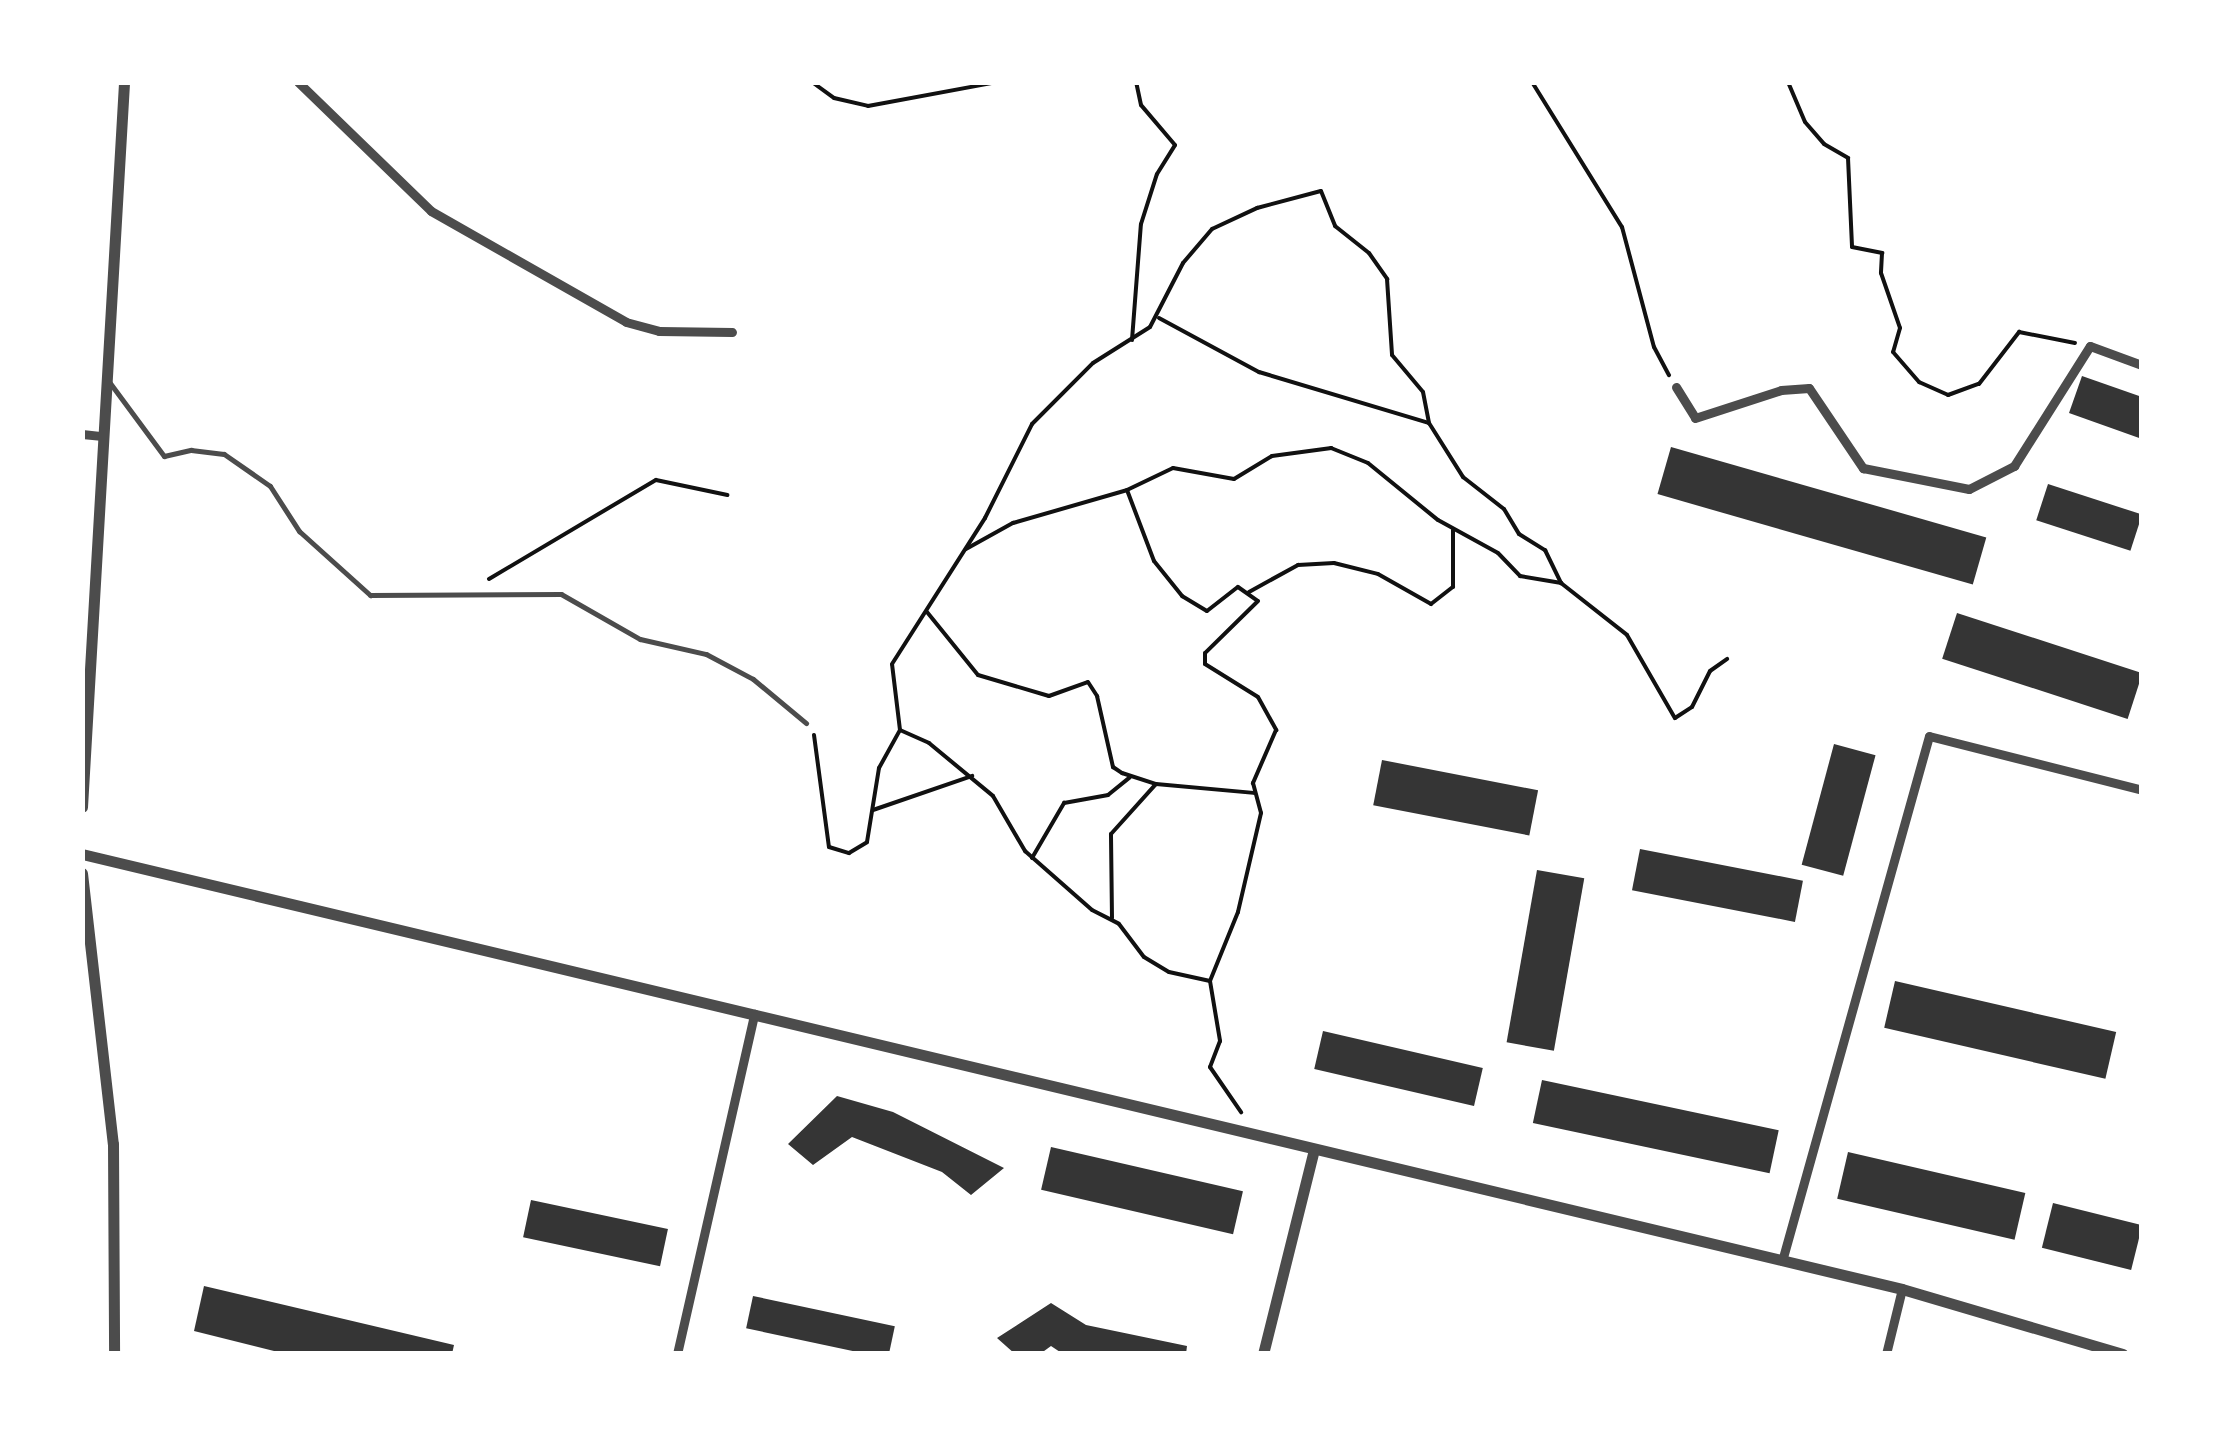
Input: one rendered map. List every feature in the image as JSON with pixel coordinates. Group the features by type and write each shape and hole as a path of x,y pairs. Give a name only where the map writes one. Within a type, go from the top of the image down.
{"street":[{"path":"82,807 100,436 124,82"},
{"path":"298,82 431,212 626,322 659,331 732,332"},
{"path":"1676,388 1694,418 1809,388 1863,468 1968,489 2014,466 2090,346 2142,365"},
{"path":"82,434 100,436"},
{"path":"1782,1261 1929,736 2142,790"},
{"path":"82,854 1902,1289 2122,1354"},
{"path":"82,873 114,1144 114,1354"},
{"path":"677,1354 754,1014"},
{"path":"1263,1354 1314,1150"},
{"path":"1886,1354 1902,1289"}],"lane":[{"path":"105,377 164,456 191,450 224,454 270,486 298,531 370,595 561,594 640,638 706,654 753,679 806,723"}],"path":[{"path":"812,82 834,98 868,106 997,82"},
{"path":"1132,340 1136,246 1157,174 1175,146 1141,106 1136,82"},
{"path":"1532,82 1622,227 1654,347 1676,388"},
{"path":"1788,82 1805,122 1848,158 1852,248 1882,253 1881,273 1900,328 1893,352 1919,382 1948,395 1979,384 2018,332 2090,346"},
{"path":"806,723 821,756 829,847 860,849 873,810 879,768 900,730 892,664 964,550 1032,424 1093,363 1159,318 1183,264 1212,229 1257,208 1321,191 1334,226 1368,252 1387,278 1387,340 1398,366 1423,392 1429,423 1463,477 1504,509 1520,534 1545,550 1561,583"},
{"path":"1159,318 1259,372 1429,423"},
{"path":"964,550 1013,523 1127,490 1173,468 1234,479 1272,456 1331,448 1368,464 1453,530 1498,553 1532,583 1561,583 1593,603 1636,645 1675,718 1692,707 1710,671 1727,659"},
{"path":"463,593 640,486 681,481 727,495"},
{"path":"1127,490 1154,561 1182,596 1207,611 1238,587 1258,601 1204,653 1205,664 1258,697 1276,730 1254,793 1259,824 1238,912 1210,982 1220,1041 1210,1067 1239,1105 1245,1133"},
{"path":"1248,592 1298,565 1334,564 1378,574 1431,604 1453,587 1453,530"},
{"path":"927,612 978,674 1049,696 1088,682 1097,696 1113,767 1130,777 1156,784 1254,793"},
{"path":"900,730 929,742 972,776 1015,824 1017,840 1032,858 1092,910 1112,918 1155,966 1210,982"},
{"path":"873,810 972,776"},
{"path":"1032,858 1064,803 1108,795 1130,777"},
{"path":"1112,918 1111,834 1156,784"}],"building":[{"path":"2082,376 2142,397 2142,439 2069,413"},
{"path":"1671,447 1986,537 1973,585 1657,494"},
{"path":"2048,484 2142,515 2130,551 2036,520"},
{"path":"1957,613 2142,673 2128,719 1942,659"},
{"path":"1834,744 1876,755 1843,876 1802,865"},
{"path":"1382,760 1538,790 1529,835 1373,805"},
{"path":"1640,849 1803,881 1795,922 1632,890"},
{"path":"1537,870 1584,878 1554,1051 1507,1042"},
{"path":"1895,981 2116,1032 2105,1079 1884,1028"},
{"path":"1323,1031 1483,1068 1474,1106 1314,1069"},
{"path":"1542,1080 1779,1130 1770,1173 1533,1123"},
{"path":"837,1096 893,1112 1004,1168 971,1195 942,1172 852,1137 813,1165 788,1144"},
{"path":"1051,1147 1243,1191 1233,1234 1041,1190"},
{"path":"1848,1152 2025,1193 2015,1240 1837,1199"},
{"path":"531,1200 668,1229 660,1266 523,1237"},
{"path":"2053,1203 2142,1225 2131,1270 2042,1248"},
{"path":"204,1286 454,1345 452,1354 286,1354 194,1331"},
{"path":"753,1296 895,1326 889,1354 867,1354 746,1328"},
{"path":"1051,1303 1086,1325 1187,1346 1186,1354 1063,1354 1051,1346 1040,1354 1015,1354 997,1338"}]}
